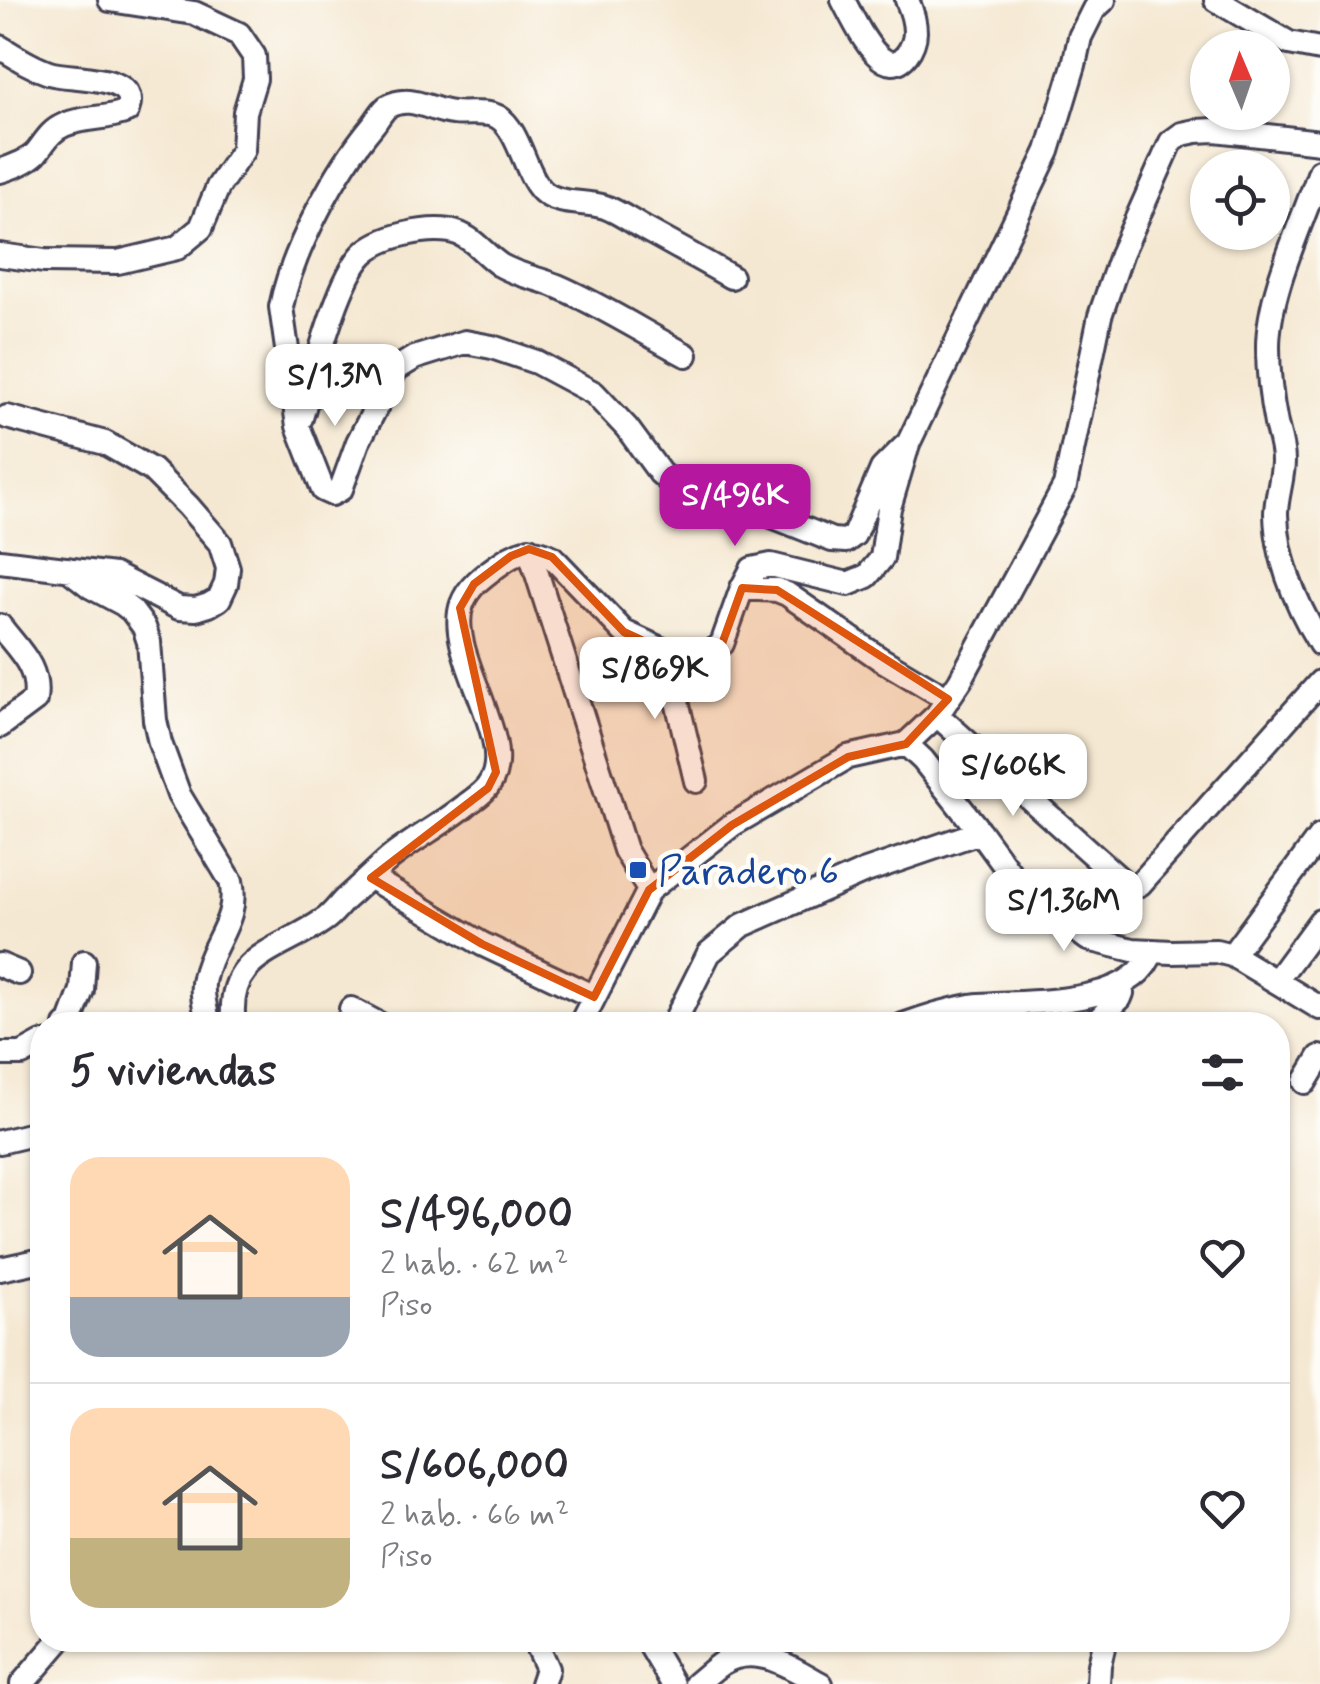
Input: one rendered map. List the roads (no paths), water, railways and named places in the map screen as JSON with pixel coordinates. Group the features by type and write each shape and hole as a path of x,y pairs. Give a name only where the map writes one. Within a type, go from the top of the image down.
{"street":[{"path":"0,255 44,261 118,262 177,248 202,228 218,186 243,150 245,112 256,79 254,56 239,34 194,13 110,0"},
{"path":"843,0 871,46 884,60 894,63 908,54 914,41 907,0"},
{"path":"233,1012 236,984 248,965 326,919 390,858 488,788 496,772 498,752 468,664 459,624 460,608 482,577 511,556 529,549 552,557 624,632 664,651 699,657 722,644 752,570 772,564 848,584 867,576 882,558 889,508 908,444 1048,152 1080,37 1094,8 1104,0"},
{"path":"1216,0 1289,43 1320,49"},
{"path":"0,47 47,72 118,85 126,90 130,100 126,111 118,115 74,121 58,128 30,157 0,171"},
{"path":"731,278 605,207 546,195 499,118 448,113 420,102 387,108 357,144 332,184 285,288 281,307 298,426 323,490 332,494 341,489 358,442 396,369 414,358 465,342 536,362 594,393 660,473 684,494 747,506 832,540 846,541 854,535 882,470 908,444"},
{"path":"586,1012 649,890 732,825 848,756 906,744 943,707 1065,486 1100,316 1122,252 1171,142 1182,134 1215,130 1320,142"},
{"path":"1320,171 1283,275 1269,325 1268,347 1271,398 1283,456 1276,512 1281,551 1300,608 1320,644"},
{"path":"298,426 350,272 364,253 403,234 447,230 467,236 501,266 554,284 686,355"},
{"path":"0,562 114,575 179,608 209,605 219,598 228,568 220,543 152,470 105,443 7,417"},
{"path":"529,549 625,850 649,890"},
{"path":"68,568 91,587 124,604 144,627 160,743 179,795 230,881 233,910 203,979 207,1012"},
{"path":"742,588 787,594 879,658 943,707 1124,883 1135,886 1320,682"},
{"path":"0,626 34,670 37,685 35,700 0,726"},
{"path":"664,651 696,781"},
{"path":"906,744 980,832 1022,890 1088,939 1134,950 1216,951 1232,955 1320,1008"},
{"path":"680,1012 709,953 743,925 863,872 980,832"},
{"path":"1232,955 1320,836"},
{"path":"371,878 482,944 594,997"},
{"path":"1276,981 1320,921"},
{"path":"946,1012 1039,1002 1118,987 1142,971 1152,951"},
{"path":"74,1012 82,990 84,962"},
{"path":"1106,1012 1120,998 1122,992 1118,987"},
{"path":"351,1010 355,1012"},
{"path":"0,1054 22,1054 30,1050"},
{"path":"1305,1082 1320,1057"},
{"path":"0,1142 30,1135"},
{"path":"0,1269 30,1263"},
{"path":"22,1684 50,1652"},
{"path":"539,1652 547,1669 542,1684"},
{"path":"654,1652 672,1684"},
{"path":"1098,1684 1102,1652"},
{"path":"696,1684 724,1662 747,1654 772,1658 822,1684"}],"place":[{"name":"Paradero 6","path":"638,870"}]}
